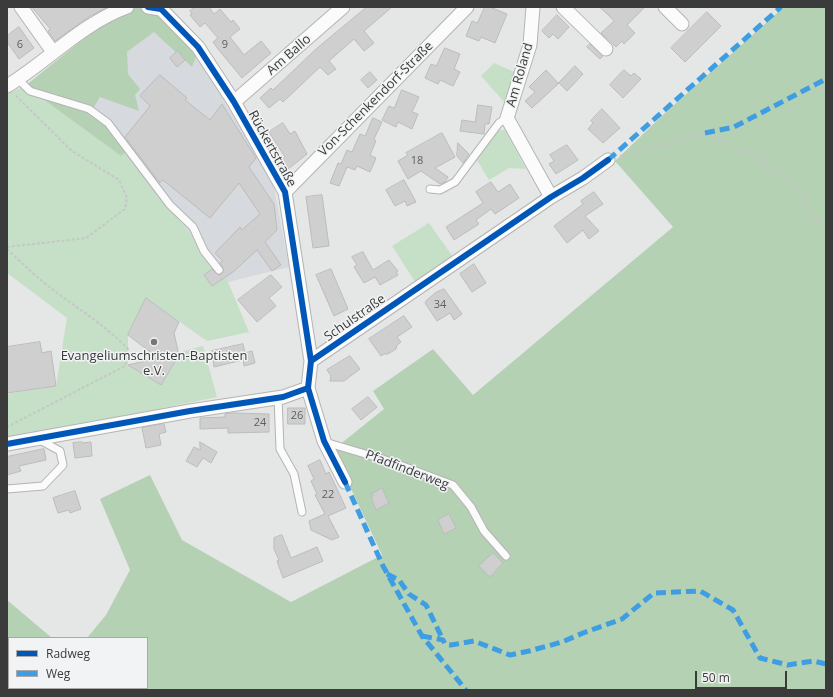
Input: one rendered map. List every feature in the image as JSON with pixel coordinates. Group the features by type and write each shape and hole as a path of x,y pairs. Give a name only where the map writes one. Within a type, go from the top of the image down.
{"street":[{"path":"21,7 53,52"},
{"path":"12,86 53,52 106,15 127,7"},
{"name":"Rückertstraße","path":"148,7 161,9 198,47 234,102 285,192 311,362"},
{"name":"Am Ballo","path":"234,102 343,7"},
{"name":"Von-Schenkendorf-Straße","path":"285,192 467,7"},
{"name":"Am Roland","path":"533,7 530,45 507,118 550,197"},
{"path":"563,7 606,49"},
{"path":"665,7 682,24"},
{"name":"Schulstraße","path":"311,362 550,197 583,178 608,160"},
{"path":"311,362 308,388 324,442 345,482"},
{"path":"7,444 190,411 278,397 308,388"}],"lane":[{"path":"12,86 89,109 108,123 170,205 194,227 204,251 218,270"},
{"name":"Am Roland","path":"430,189 440,190 455,182 499,123 507,118"},
{"path":"278,397 280,449 294,474 302,512"},
{"path":"7,489 43,486 63,465 60,451 36,438"},
{"name":"Pfadfinderweg","path":"324,442 392,462 452,485 471,507 484,531 506,556"}],"path":[{"path":"7,248 86,238 125,210 127,198 120,180 72,151 12,86"},
{"path":"608,160 705,133 753,155 804,193 809,214 826,227"},
{"path":"7,248 48,286 86,312 128,349 125,366 7,427"}],"shaded area":[{"path":"166,23 197,54 274,187 289,267 228,282 93,109 127,52"}],"green space":[{"path":"135,7 156,12 197,54 192,67 154,32 127,52 128,74 140,89 135,95 139,111 100,97 93,109 126,152 121,156 25,86 108,19"},
{"path":"784,7 826,7 826,690 7,690 7,600 51,637 8,637 8,689 148,689 148,637 88,637 106,615 130,570 100,499 150,475 182,540 291,602 382,555 333,450 384,409 373,391 433,349 473,395 673,227 615,161 664,114"},
{"path":"494,63 517,73 507,105 481,76"},
{"path":"25,86 121,156 126,152 228,282 249,332 207,341 146,298 128,335 128,365 161,385 180,352 203,346 217,397 7,440 7,394 56,386 67,318 7,273 7,94"},
{"path":"497,130 505,130 526,169 509,168 489,180 477,160"},
{"path":"429,223 453,257 416,283 392,246"}],"building":[{"path":"32,7 107,7 90,16 55,41 48,31 50,29"},
{"path":"195,7 209,7 214,14 220,9 231,22 233,20 240,29 230,37 244,55 261,41 271,53 242,78 213,42 218,38 205,23 200,27 190,15 192,14 190,11"},
{"path":"367,7 392,7 364,31 374,43 364,51 354,39 329,61 336,69 328,75 320,67 283,102 280,99 269,108 260,98 271,88 273,90 316,49"},
{"path":"485,7 490,7 507,14 495,43 481,37 479,41 466,36 472,21 477,23"},
{"path":"600,7 645,7 627,25 635,33 624,44 622,41 616,47 601,33 614,21"},
{"path":"707,12 721,26 685,62 671,48"},
{"path":"557,15 569,27 558,39 553,34 549,38 542,31"},
{"path":"19,27 34,48 19,59 7,42 7,36"},
{"path":"590,44 603,56 600,59 587,47"},
{"path":"445,48 460,54 454,69 460,72 453,86 440,80 438,84 425,78 431,64 436,66"},
{"path":"178,51 185,60 177,67 170,58"},
{"path":"575,66 583,74 567,91 559,83 532,108 525,101 535,92 529,87 546,70 558,83"},
{"path":"624,70 631,76 634,73 641,79 623,98 610,85"},
{"path":"370,72 377,80 368,88 361,80"},
{"path":"160,75 187,98 185,100 210,120 222,104 256,158 249,167 274,204 277,230 265,242 281,265 272,271 257,250 233,272 212,286 204,275 212,269 220,275 224,270 220,263 223,261 215,253 240,227 242,230 260,214 239,183 210,218 163,180 160,183 125,137 150,106 140,96"},
{"path":"402,90 419,97 412,112 418,114 412,129 398,122 396,127 382,120 389,106 394,108"},
{"path":"478,105 492,107 489,124 485,124 484,134 460,131 462,120 475,122"},
{"path":"602,109 620,128 603,143 588,129 593,123 591,121"},
{"path":"373,118 382,122 374,139 376,141 370,155 376,158 370,172 357,166 355,170 347,167 339,186 330,183 338,163 341,164 347,150 352,152 360,134 365,136"},
{"path":"283,123 290,134 295,131 307,154 288,169 281,159 285,157 269,132"},
{"path":"442,133 455,157 435,168 448,177 445,182 440,184 421,171 408,179 398,161 408,155 406,153"},
{"path":"458,143 469,154 463,163 457,156"},
{"path":"567,145 578,160 556,174 549,164 554,161 550,155"},
{"path":"404,180 416,202 407,206 405,201 395,206 386,190"},
{"path":"491,182 498,192 510,184 519,198 495,214 491,209 476,220 479,224 454,240 446,227 483,203 476,192"},
{"path":"594,192 603,204 585,216 599,231 589,239 583,230 567,243 554,226 583,204 581,201"},
{"path":"322,195 329,246 313,248 306,197"},
{"path":"363,252 373,270 389,260 398,271 396,272 398,275 380,285 375,277 364,283 354,267 357,265 352,257"},
{"path":"474,264 486,283 472,292 460,274"},
{"path":"331,269 348,309 334,316 316,275"},
{"path":"271,275 282,287 269,298 276,306 257,322 238,300"},
{"path":"444,289 462,314 454,320 450,313 437,321 425,303 435,293"},
{"name":"Evangeliumschristen-Baptisten e.V.","path":"146,298 179,322 174,333 179,355 161,385 128,365 158,358 128,335"},
{"path":"404,316 412,327 397,337 401,342 397,345 396,349 381,356 369,339"},
{"path":"40,342 42,353 51,351 56,386 7,393 7,347"},
{"path":"243,344 245,353 252,351 255,363 244,366 243,360 214,367 212,351"},
{"path":"350,356 360,369 344,381 330,381 331,376 327,370"},
{"path":"368,397 377,407 361,420 352,409"},
{"path":"288,408 305,408 305,424 288,424"},
{"path":"225,414 269,414 269,432 228,433 228,428 200,429 200,418 225,417"},
{"path":"164,424 166,432 159,434 161,445 146,448 142,428"},
{"path":"91,442 92,456 75,458 73,443"},
{"path":"200,442 217,452 211,463 203,458 197,467 186,461 194,447 200,450"},
{"path":"44,449 46,460 19,466 21,471 7,475 7,457"},
{"path":"320,460 326,474 329,472 346,508 328,516 339,537 332,540 311,530 309,521 325,514 315,495 317,494 311,481 314,479 308,466"},
{"path":"382,488 389,503 376,510 371,497 373,496 372,494"},
{"path":"75,491 81,509 70,513 69,510 58,513 53,498"},
{"path":"449,514 456,528 444,534 438,520"},
{"path":"282,535 291,558 317,547 323,561 283,578 277,561 279,560 274,549 274,538"},
{"path":"493,553 503,563 490,577 479,566"}],"marked path":[{"path":"608,160 781,7"},
{"path":"705,133 734,127 826,79"},
{"path":"345,482 383,566 422,636 466,690"},
{"path":"387,574 399,580 409,594 426,605 443,640"},
{"path":"422,636 443,640 445,644 451,645 474,641 510,655 562,642 622,619 654,593 700,591 733,610 760,658 788,665 813,661 826,664"}],"cycle path":[{"path":"148,7 161,9 198,47 234,102 285,192 311,361 308,388 324,441 345,482"},
{"path":"311,361 551,197 583,178 608,160"},
{"path":"7,444 190,411 283,397 308,388"}],"place":[{"name":"Evangeliumschristen-Baptisten e.V.","path":"154,342"}]}
